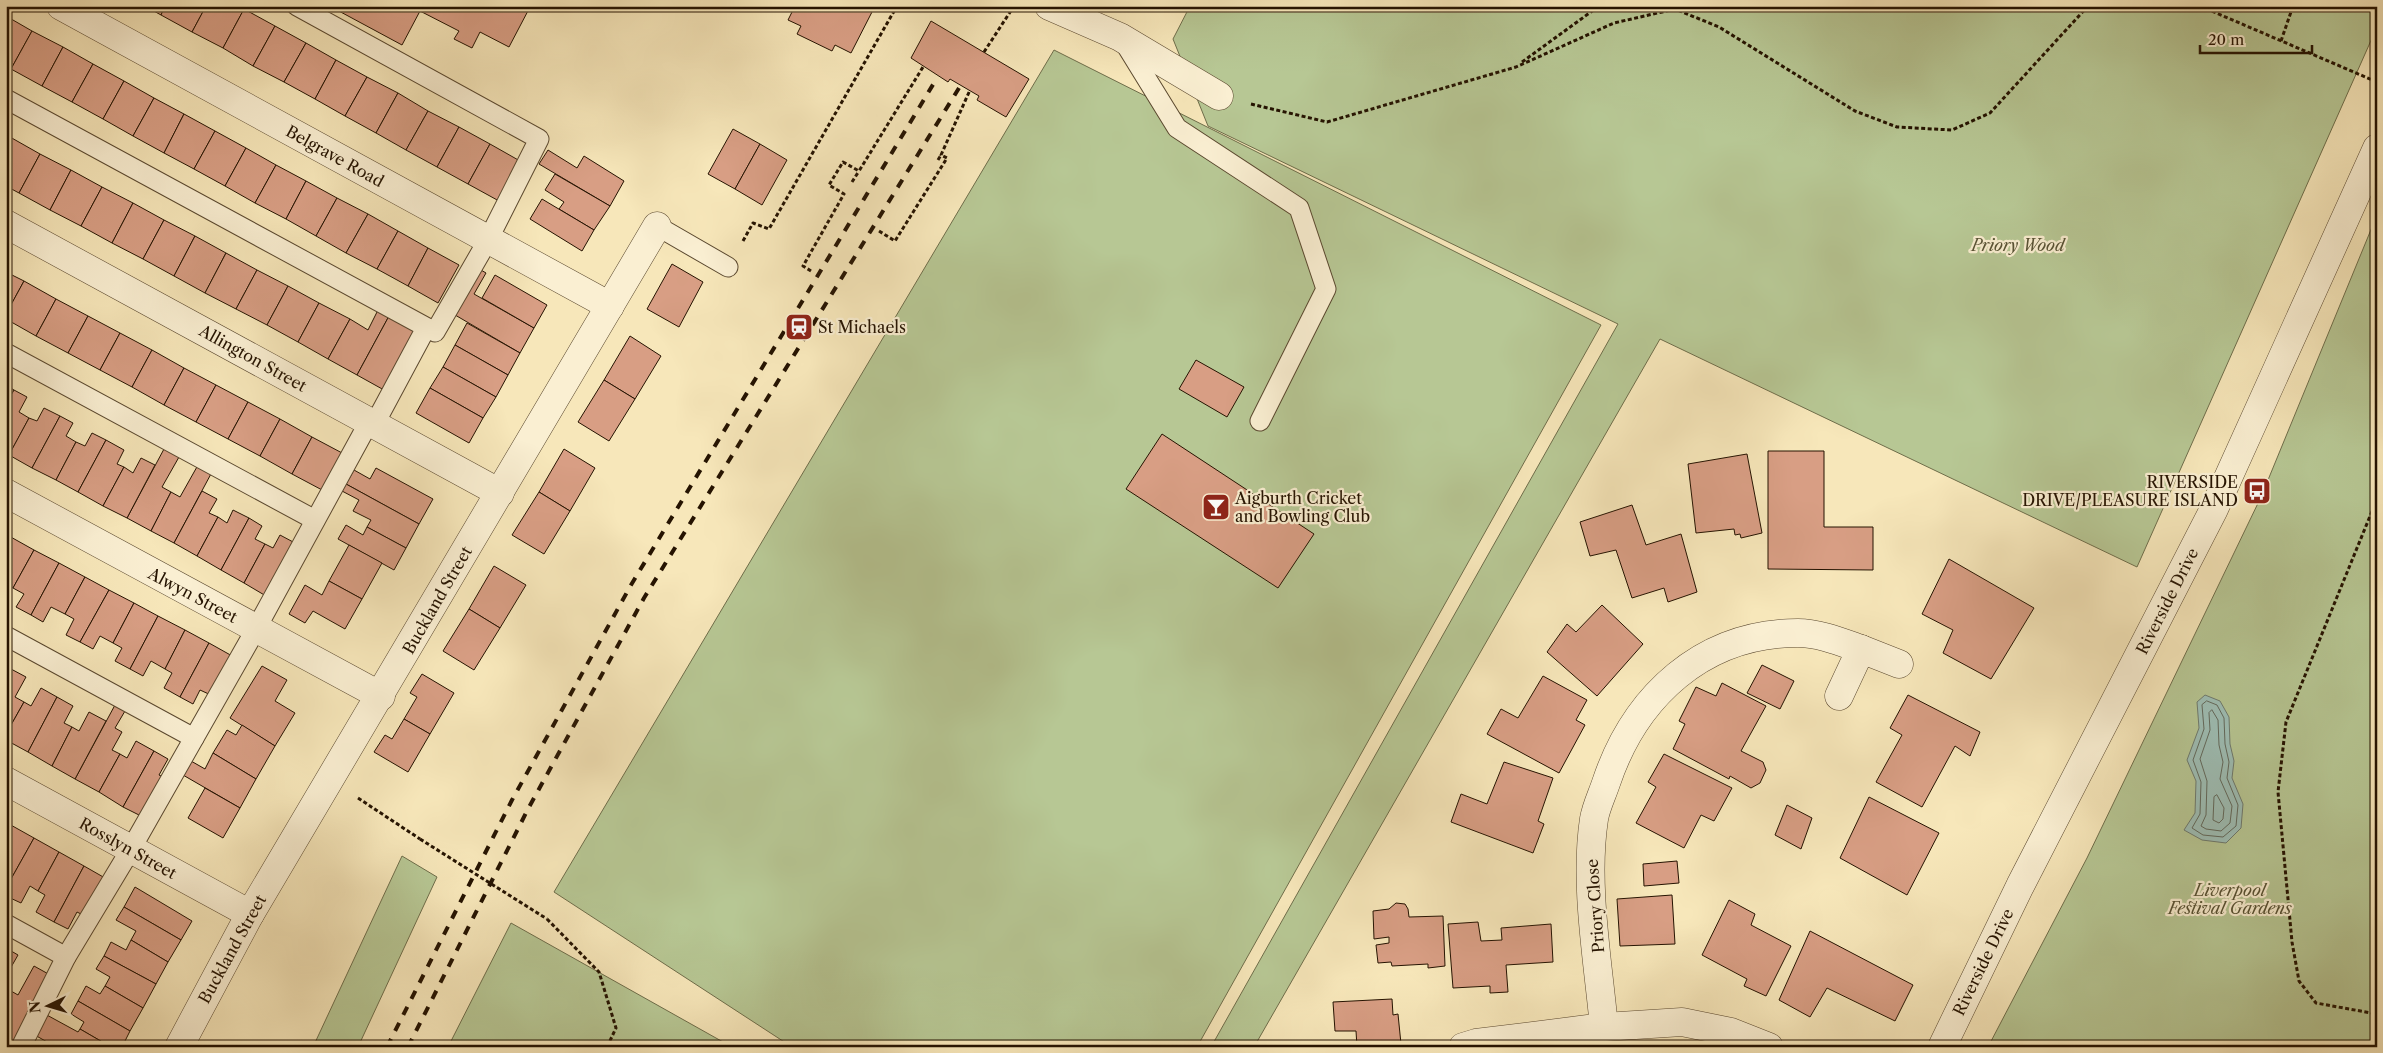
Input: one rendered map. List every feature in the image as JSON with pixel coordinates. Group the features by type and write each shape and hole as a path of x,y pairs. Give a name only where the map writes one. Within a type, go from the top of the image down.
{"street":[{"name":"Belgrave Road","path":"61,6 610,306"},
{"path":"1049,6 1120,37 1219,96"},
{"name":"Riverside Drive","path":"1942,1047 2020,886 2214,509 2377,148"},
{"name":"Allington Street","path":"6,224 500,493"},
{"name":"Buckland Street","path":"179,1047 250,914 381,696 657,226"},
{"name":"Alwyn Street","path":"6,494 381,696"},
{"name":"Priory Close","path":"1604,1027 1590,867 1594,817 1626,735 1651,699 1676,676 1707,657 1738,642 1770,636 1800,633 1828,638 1861,648 1899,664"},
{"path":"1839,696 1861,648"},
{"name":"Rosslyn Street","path":"6,781 250,914"},
{"path":"1463,1047 1476,1043 1604,1027 1682,1022 1731,1032 1769,1047"}],"lane":[{"path":"6,99 435,332 488,240 538,139 297,6"},
{"path":"1120,37 1177,128 1299,208 1326,290 1260,420"},
{"name":"Buckland Street","path":"657,226 728,267"},
{"path":"21,1047 66,958 131,849 256,629 315,520 426,328"},
{"path":"6,353 315,520"},
{"path":"6,636 194,738"},
{"path":"6,924 66,958"}],"path":[{"path":"728,267 754,223 769,229 897,6"},
{"path":"984,52 1014,6"},
{"path":"1516,67 1599,6"},
{"path":"1219,96 1327,122 1516,67 1614,23 1675,10 1719,27 1855,111 1897,127 1952,130 1990,113 2088,6"},
{"path":"2200,6 2377,82"},
{"path":"2281,41 2293,6"},
{"path":"852,182 923,67"},
{"path":"938,160 970,90"},
{"path":"879,231 895,241 947,158 941,155"},
{"path":"811,271 803,266 844,194 829,185 844,162 859,170"},
{"path":"2377,498 2286,722 2278,792 2292,942 2300,981 2316,1002 2377,1014"},
{"path":"330,779 420,839 547,919 600,972 616,1028 606,1047"}],"green space":[{"name":"Priory Wood","path":"1190,6 2377,6 2377,27 2137,567 1660,339 1254,1047 1211,1047 1618,324 1208,126 1173,39"},
{"path":"1054,50 1601,325 1197,1047 792,1047 554,892"},
{"name":"Liverpool Festival Gardens","path":"2377,215 2377,1047 1988,1047 2087,858 2261,497"},
{"path":"402,856 437,877 358,1047 313,1047"},
{"path":"511,923 732,1047 448,1047"}],"water":[{"path":"2205,695 2220,701 2229,717 2230,744 2234,761 2232,778 2243,804 2241,828 2226,843 2202,840 2184,830 2195,813 2196,781 2187,760 2199,728 2197,702"}],"building":[{"path":"145,6 165,6 161,15"},
{"path":"165,6 206,6 192,32 161,15"},
{"path":"206,6 239,6 244,9 223,48 192,32"},
{"path":"339,6 530,7 509,47 480,32 472,48 454,39 459,31 420,11 402,45 337,10"},
{"path":"795,6 865,6 873,10 851,53 835,45 832,51 797,34 801,26 788,20"},
{"path":"244,9 275,26 253,66 223,48"},
{"path":"6,16 32,31 11,69 6,66"},
{"path":"931,21 1029,79 1006,117 977,100 979,96 950,79 948,82 911,58"},
{"path":"275,26 306,43 284,82 253,66"},
{"path":"32,31 63,47 42,86 11,69"},
{"path":"306,43 336,60 315,99 284,82"},
{"path":"63,47 93,64 72,102 42,86"},
{"path":"336,60 367,77 345,116 315,99"},
{"path":"93,64 124,81 103,119 72,102"},
{"path":"367,77 398,93 376,133 345,116"},
{"path":"124,81 154,98 133,136 103,119"},
{"path":"398,93 428,111 406,150 376,133"},
{"path":"154,98 184,114 164,153 133,136"},
{"path":"428,111 459,127 437,167 406,150"},
{"path":"184,114 215,131 194,169 164,153"},
{"path":"459,127 490,144 468,184 437,167"},
{"path":"733,129 760,144 735,189 708,174"},
{"path":"215,131 246,148 225,186 194,169"},
{"path":"10,137 40,154 19,193 6,186 6,143"},
{"path":"490,144 520,161 499,201 468,184"},
{"path":"760,144 787,160 762,205 735,189"},
{"path":"246,148 276,165 255,203 225,186"},
{"path":"548,150 577,168 584,156 624,181 610,206 539,164"},
{"path":"40,154 71,170 50,210 19,193"},
{"path":"276,165 306,181 286,219 255,203"},
{"path":"71,170 102,187 81,226 50,210"},
{"path":"555,174 610,206 594,230 559,209 564,202 545,190"},
{"path":"306,181 337,198 316,236 286,219"},
{"path":"102,187 133,203 112,243 81,226"},
{"path":"337,198 368,214 346,253 316,236"},
{"path":"542,199 594,230 582,251 530,219"},
{"path":"133,203 164,220 143,259 112,243"},
{"path":"368,214 398,231 377,269 346,253"},
{"path":"164,220 195,236 174,276 143,259"},
{"path":"398,231 428,248 408,286 377,269"},
{"path":"195,236 226,253 205,293 174,276"},
{"path":"428,248 459,265 438,303 408,286"},
{"path":"226,253 257,270 236,309 205,293"},
{"path":"672,264 703,282 679,327 647,309"},
{"path":"476,267 486,273 474,294 534,328 520,353 450,312"},
{"path":"257,270 288,286 267,325 236,309"},
{"path":"6,272 24,281 6,314"},
{"path":"495,275 547,305 534,328 482,298"},
{"path":"24,281 56,299 36,336 6,319 6,314"},
{"path":"288,286 319,303 298,342 267,325"},
{"path":"56,299 88,316 68,353 36,336"},
{"path":"319,303 350,319 328,359 298,342"},
{"path":"378,310 389,316 357,375 328,359 350,319 368,330"},
{"path":"88,316 120,333 100,370 68,353"},
{"path":"389,316 417,332 384,390 357,375"},
{"path":"467,323 520,353 508,375 455,345"},
{"path":"120,333 152,350 132,387 100,370"},
{"path":"630,336 661,356 635,399 604,380"},
{"path":"455,345 508,375 496,397 443,367"},
{"path":"152,350 184,368 164,405 132,387"},
{"path":"1196,360 1244,387 1227,417 1179,389"},
{"path":"443,367 496,397 483,418 430,388"},
{"path":"184,368 216,385 196,422 164,405"},
{"path":"604,380 635,399 609,441 578,422"},
{"path":"6,385 14,390 6,404"},
{"path":"216,385 248,402 228,439 196,422"},
{"path":"430,388 483,418 469,443 416,413"},
{"path":"14,390 27,397 19,412 29,418 9,455 6,454 6,404"},
{"path":"248,402 280,419 260,456 228,439"},
{"path":"44,408 60,416 32,468 9,455 29,418 37,421"},
{"path":"60,416 73,423 66,436 76,442 56,480 32,468"},
{"path":"280,419 312,437 292,474 260,456"},
{"path":"92,433 106,440 78,492 56,480 76,442 85,446"},
{"path":"1162,434 1314,534 1278,588 1126,489"},
{"path":"312,437 344,454 324,491 292,474"},
{"path":"106,440 124,450 117,464 124,467 103,506 78,492"},
{"path":"164,449 179,457 162,487 171,492 151,531 127,518"},
{"path":"564,449 595,468 570,511 539,492"},
{"path":"1768,451 1824,451 1824,527 1873,527 1873,570 1768,569"},
{"path":"1747,454 1762,533 1741,538 1740,534 1735,535 1734,529 1696,533 1688,464"},
{"path":"141,458 155,465 127,518 103,506 124,467 133,473"},
{"path":"198,465 212,472 174,543 151,531 171,492 180,497"},
{"path":"376,468 433,499 419,524 346,484 354,470 370,479"},
{"path":"346,484 419,524 406,548 367,527 371,520 353,511 359,500 342,491"},
{"path":"202,491 217,499 209,513 218,517 197,556 174,543"},
{"path":"539,492 570,511 544,554 512,535"},
{"path":"1632,505 1646,545 1681,534 1697,592 1668,602 1664,588 1632,598 1616,550 1590,556 1580,522"},
{"path":"233,510 249,518 221,570 197,556 218,517 227,523"},
{"path":"249,518 262,526 255,539 265,544 244,583 221,570"},
{"path":"346,525 363,535 367,527 406,548 394,570 338,539"},
{"path":"280,535 295,543 266,596 244,583 265,544 273,548"},
{"path":"9,536 34,550 13,588 6,585 6,541"},
{"path":"349,545 382,563 362,599 329,581"},
{"path":"34,550 59,563 31,615 16,607 24,594 13,588"},
{"path":"1949,559 2034,608 1991,679 1943,653 1953,630 1922,614"},
{"path":"59,563 85,577 65,614 51,607 43,622 31,615"},
{"path":"494,566 526,585 500,628 469,609"},
{"path":"85,577 109,590 80,642 66,635 74,619 65,614"},
{"path":"329,581 362,599 345,629 313,611 305,623 289,614 305,585 322,595"},
{"path":"109,590 134,603 113,643 100,636 93,649 80,642"},
{"path":"134,603 158,616 130,669 115,661 122,648 113,643"},
{"path":"1602,605 1643,644 1597,696 1547,652 1567,624 1576,632"},
{"path":"469,609 500,628 474,670 443,651"},
{"path":"158,616 185,630 165,669 151,661 143,676 130,669"},
{"path":"185,630 209,643 180,697 164,688 172,673 165,669"},
{"path":"209,643 234,657 213,696 200,690 193,704 180,697"},
{"path":"1762,665 1794,681 1780,709 1747,693"},
{"path":"262,666 287,680 275,701 295,713 275,746 230,718"},
{"path":"11,669 26,677 15,697 24,702 6,734 6,678"},
{"path":"422,674 454,693 430,734 404,719 417,697 410,693"},
{"path":"1543,676 1587,700 1576,720 1585,725 1559,773 1487,734 1501,709 1518,718"},
{"path":"1722,683 1766,706 1741,751 1763,762 1766,770 1760,783 1751,788 1730,776 1729,779 1673,749 1685,724 1679,721 1696,687 1716,696"},
{"path":"41,688 57,697 28,752 6,740 6,734 24,702 31,706"},
{"path":"1908,695 1980,732 1970,756 1955,746 1922,807 1876,782 1902,735 1890,728"},
{"path":"57,697 73,706 64,723 72,727 52,766 28,752"},
{"path":"115,705 125,711 115,728 122,732 112,750 120,754 99,792 75,779"},
{"path":"89,712 106,721 75,779 52,766 72,727 79,731"},
{"path":"404,719 430,734 408,772 374,752 385,735 392,739"},
{"path":"242,725 275,746 256,779 213,753 227,730 236,735"},
{"path":"136,741 154,751 123,807 99,792 120,754 127,758"},
{"path":"154,751 168,759 159,775 167,779 145,818 123,807"},
{"path":"213,753 256,779 240,808 183,775 191,761 205,769"},
{"path":"1664,754 1732,788 1714,821 1701,815 1684,848 1636,823 1656,787 1648,782"},
{"path":"1504,762 1553,778 1538,821 1544,824 1533,853 1451,822 1461,794 1487,804"},
{"path":"205,788 240,808 223,838 188,818"},
{"path":"1869,797 1939,833 1907,895 1840,858"},
{"path":"1787,805 1812,818 1801,849 1775,835"},
{"path":"9,824 34,838 6,888 6,830"},
{"path":"34,838 59,852 38,891 30,886 21,903 6,896 6,888"},
{"path":"59,852 84,866 54,922 36,912 45,895 38,891"},
{"path":"1677,861 1679,883 1644,886 1643,864"},
{"path":"84,866 105,878 85,916 77,912 68,929 54,922"},
{"path":"135,887 192,921 181,940 124,907"},
{"path":"1672,895 1675,944 1620,946 1617,899"},
{"path":"1729,900 1755,914 1751,925 1791,946 1766,996 1744,986 1747,979 1702,955"},
{"path":"1396,903 1405,904 1409,917 1443,916 1445,966 1428,968 1428,964 1392,966 1391,962 1378,963 1376,945 1389,943 1389,937 1374,939 1373,911 1389,909"},
{"path":"124,907 181,940 168,962 131,940 136,931 116,920"},
{"path":"1478,922 1481,941 1502,940 1501,928 1551,924 1553,962 1506,965 1508,992 1490,993 1490,986 1453,988 1448,924"},
{"path":"1810,931 1913,985 1895,1021 1827,988 1810,1017 1779,1000"},
{"path":"131,940 168,962 156,984 104,956 111,942 126,950"},
{"path":"6,948 18,955 6,976"},
{"path":"104,956 156,984 143,1008 105,986 110,977 96,969"},
{"path":"34,966 52,976 13,1046 6,1043 6,1000 11,991 18,995"},
{"path":"86,986 100,994 105,986 143,1008 130,1031 78,1001"},
{"path":"1392,999 1393,1015 1398,1014 1401,1044 1395,1044 1396,1047 1357,1047 1356,1031 1335,1031 1333,1002"},
{"path":"78,1001 130,1031 122,1047 111,1047 80,1029 84,1022 71,1014"},
{"path":"45,1014 78,1032 80,1029 111,1047 56,1047 33,1034"}],"railway":[{"path":"387,1047 512,800 631,585 937,78"},
{"path":"408,1047 528,809 644,598 959,88"}],"place":[{"name":"St Michaels","path":"799,327"},
{"name":"RIVERSIDE DRIVE/PLEASURE ISLAND","path":"2257,491"},
{"name":"Aigburth Cricket and Bowling Club","path":"1216,507"}]}
